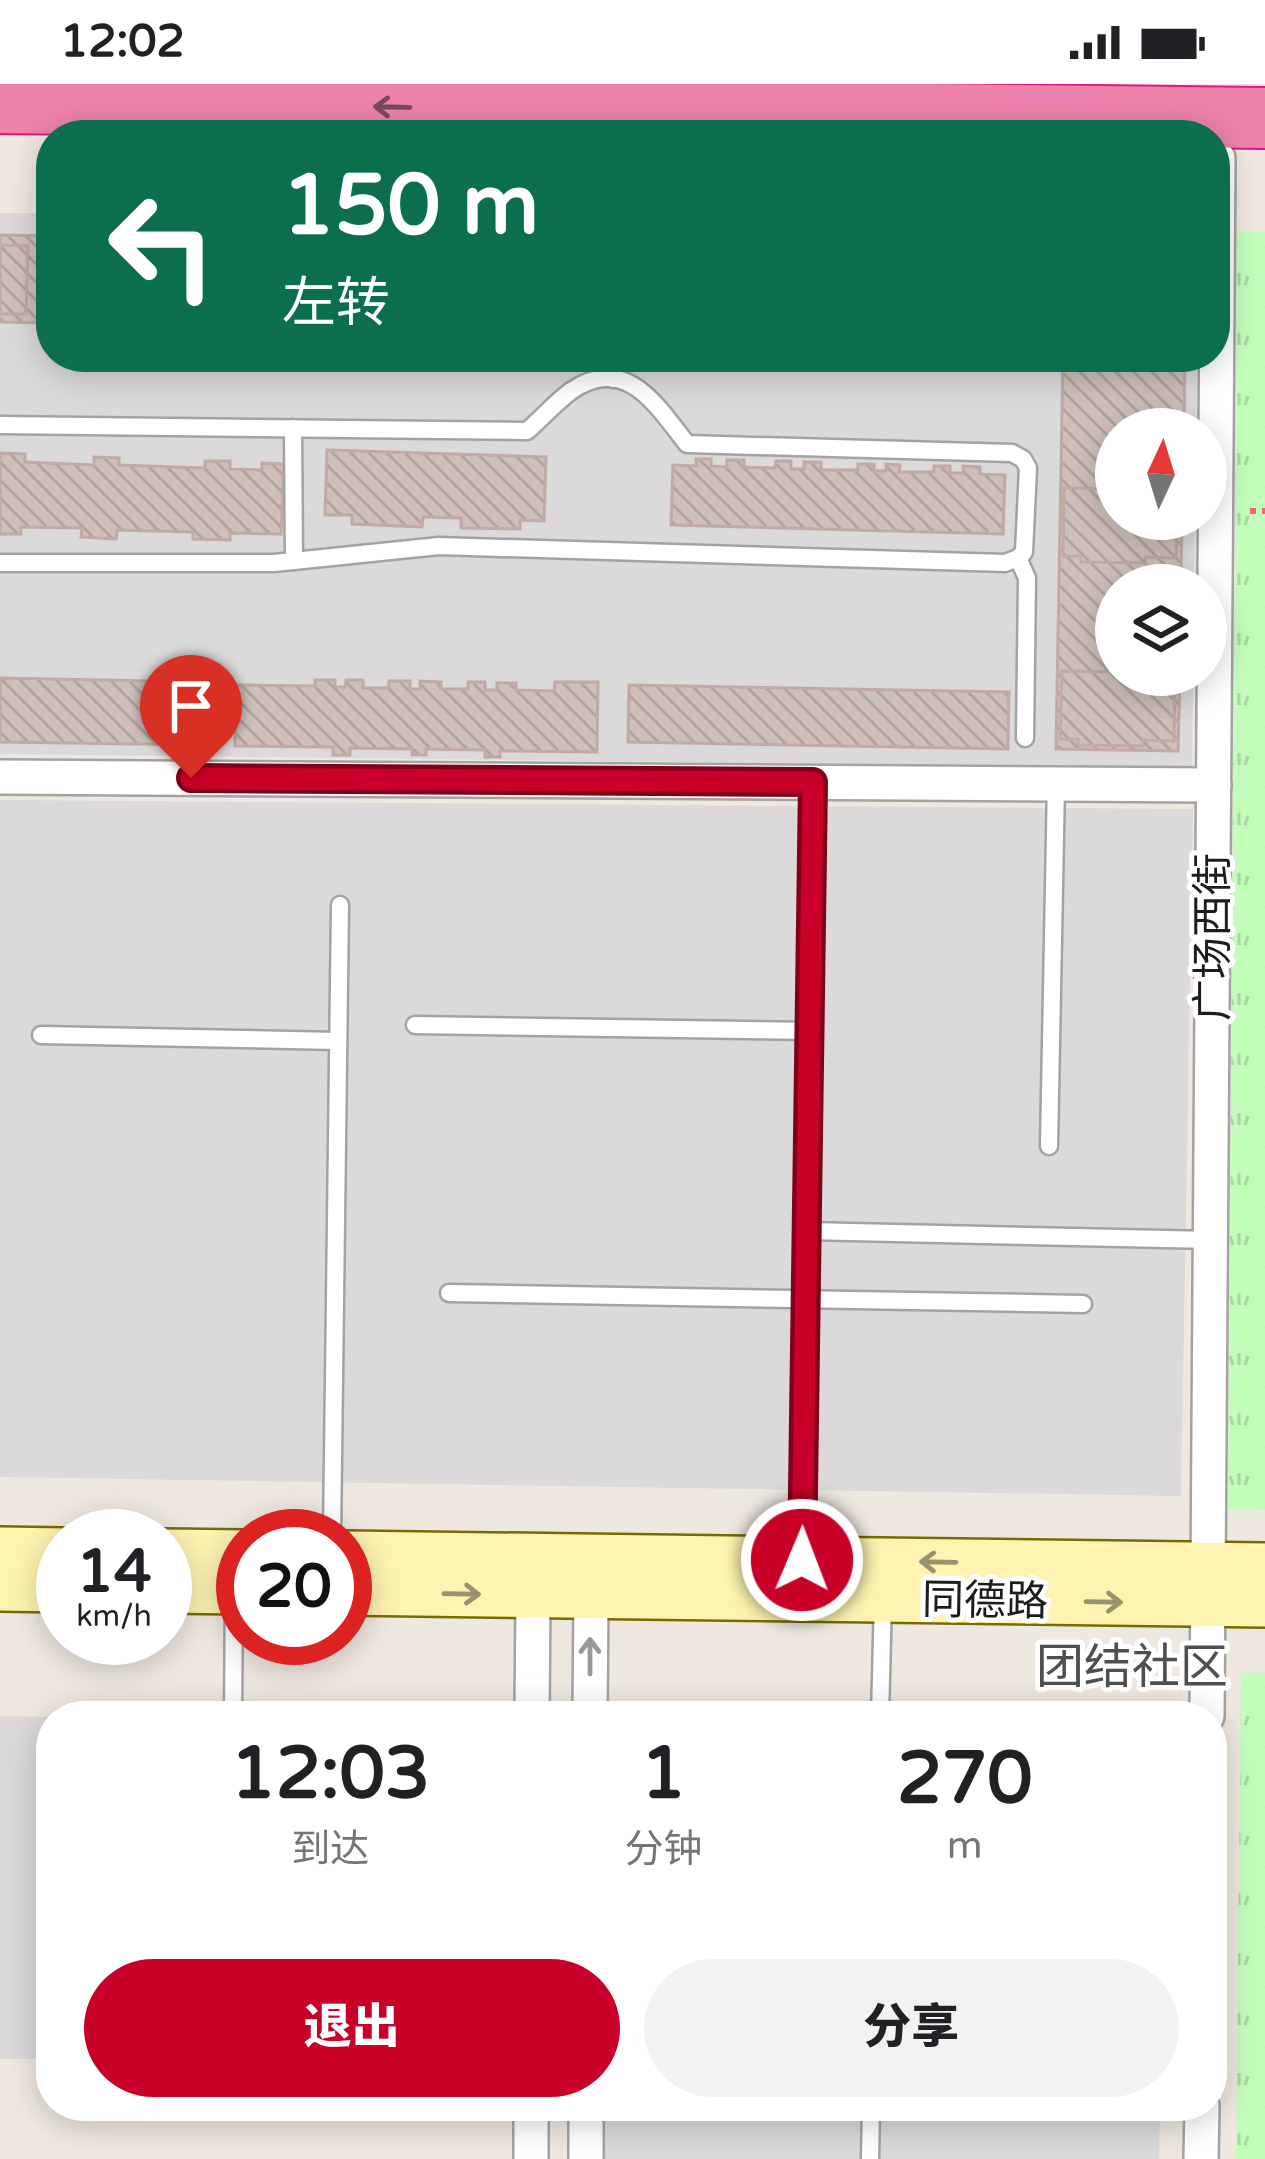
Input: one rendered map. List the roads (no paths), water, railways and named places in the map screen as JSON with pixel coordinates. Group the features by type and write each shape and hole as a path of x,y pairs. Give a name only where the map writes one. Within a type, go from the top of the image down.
{"highway":[{"path":"0,103 1014,99 1265,118"},
{"path":"0,143 36,144"}],"main road":[{"path":"0,1550 36,1551"},
{"name":"同德路","path":"372,1554 802,1560 1209,1585 1265,1604"},
{"name":"同德路","path":"372,1592 883,1599 1209,1585 1265,1566"},
{"path":"0,1588 36,1589"}],"street":[{"name":"广场西街","path":"1230,257 1233,158"},
{"name":"广场西街","path":"1207,1701 1214,784 1227,372"},
{"path":"0,777 1214,784"},
{"path":"532,1594 532,1701"},
{"path":"590,1701 591,1596"},
{"path":"531,2121 531,2159"},
{"path":"586,2121 586,2159"},
{"path":"1201,2159 1202,2121"}],"lane":[{"path":"613,372 613,379"},
{"path":"0,425 527,431 573,390 602,378 638,386 687,444 1017,455 1028,468 1024,552 1005,563 439,546 295,562 0,563"},
{"path":"293,428 295,562"},
{"path":"1018,558 1027,578 1025,738"},
{"path":"802,1560 813,782"},
{"path":"1049,1146 1055,783"},
{"path":"332,1509 340,905"},
{"path":"415,1025 809,1031"},
{"path":"41,1035 338,1041"},
{"path":"806,1231 1211,1240"},
{"path":"449,1293 1083,1304"},
{"path":"880,1701 883,1599"},
{"path":"234,1701 236,1665"},
{"path":"870,2159 871,2121"}],"district":[{"name":"团结社区","path":"1132,1668"}]}
